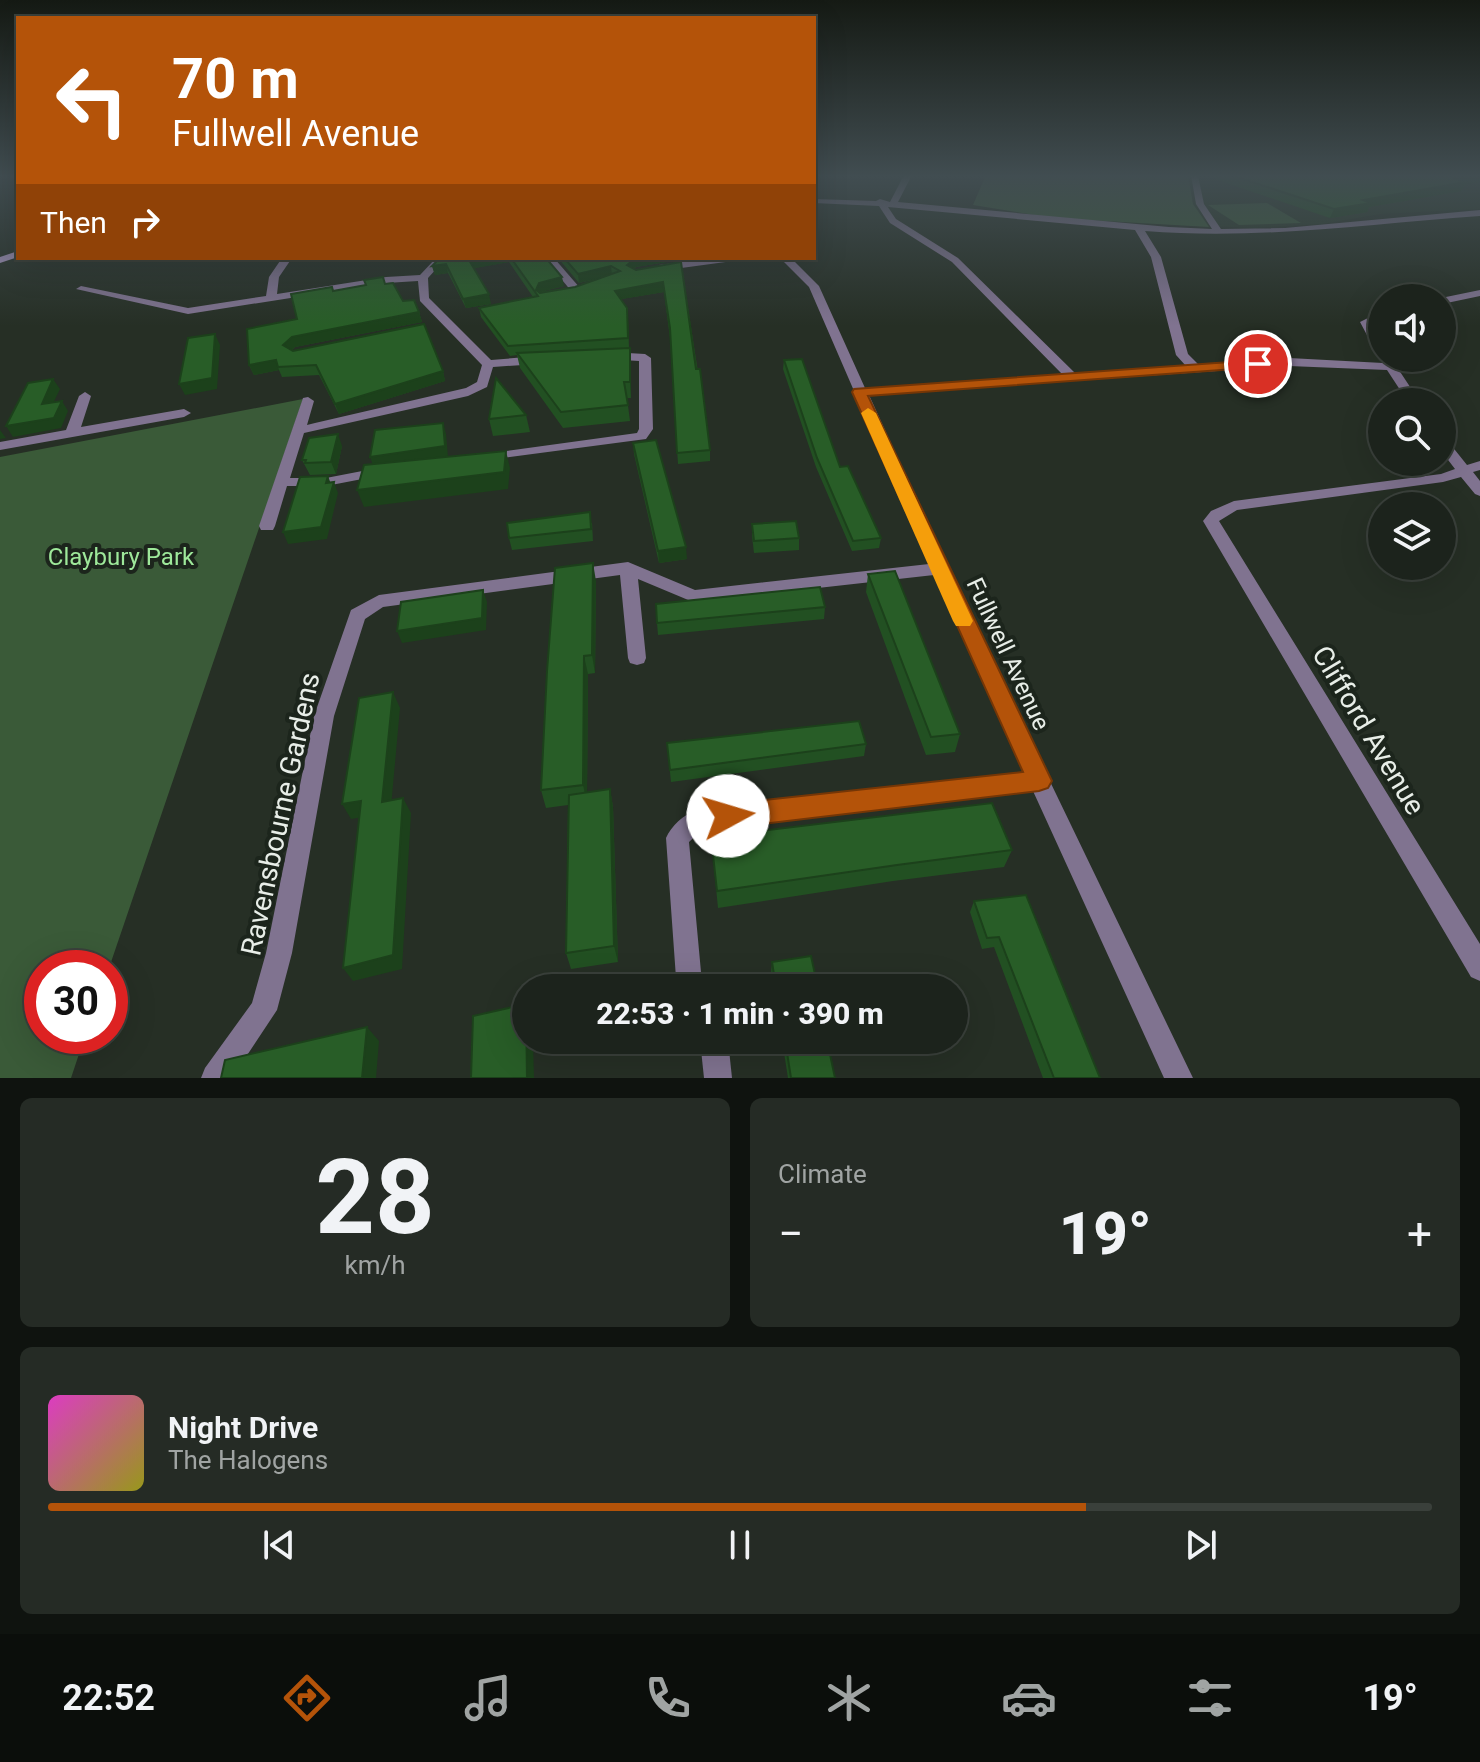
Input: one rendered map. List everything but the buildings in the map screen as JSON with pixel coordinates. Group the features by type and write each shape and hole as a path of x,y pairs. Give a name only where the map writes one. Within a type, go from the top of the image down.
{"street":[{"path":"900,225 955,260 1073,378"},
{"path":"1106,225 1218,232 1308,230 1340,225"},
{"path":"1214,225 1218,232"},
{"path":"1138,227 1156,257 1182,355 1195,368"},
{"path":"271,299 274,277 286,260"},
{"path":"439,260 423,278 424,299 442,324 488,364 554,359"},
{"path":"551,260 576,290"},
{"path":"651,270 693,260"},
{"name":"Fullwell Avenue","path":"787,260 814,286 939,569 1179,1078"},
{"path":"81,289 188,311 386,280 423,278"},
{"path":"560,293 588,287"},
{"path":"1456,298 1480,293"},
{"path":"472,460 641,436 646,429 645,358 601,356"},
{"path":"859,392 1289,362 1368,363"},
{"path":"298,430 334,425 475,390 483,384 488,364"},
{"path":"72,433 85,396"},
{"path":"267,526 308,401"},
{"path":"0,446 184,413"},
{"path":"1456,455 1473,469 1480,491"},
{"name":"Clifford Avenue","path":"1473,469 1400,485 1234,506 1216,514 1211,521 1480,968"},
{"path":"281,482 326,482 398,470"},
{"path":"637,658 628,568 693,596 939,569"},
{"name":"Ravensbourne Gardens","path":"215,1078 264,1010 279,953 324,716 357,615 379,601 628,568"},
{"path":"689,974 677,838 697,820 1039,781"},
{"path":"715,1054 718,1078"}],"shaded area":[{"path":"1191,225 1299,225 1253,228"}],"green space":[{"name":"Claybury Park","path":"303,399 115,950 24,950 24,1054 79,1054 71,1078 0,1078 0,457"}],"slow traffic":[{"path":"868,413 963,621"}],"route":[{"path":"728,816 1039,781 859,392 1258,364"}]}
